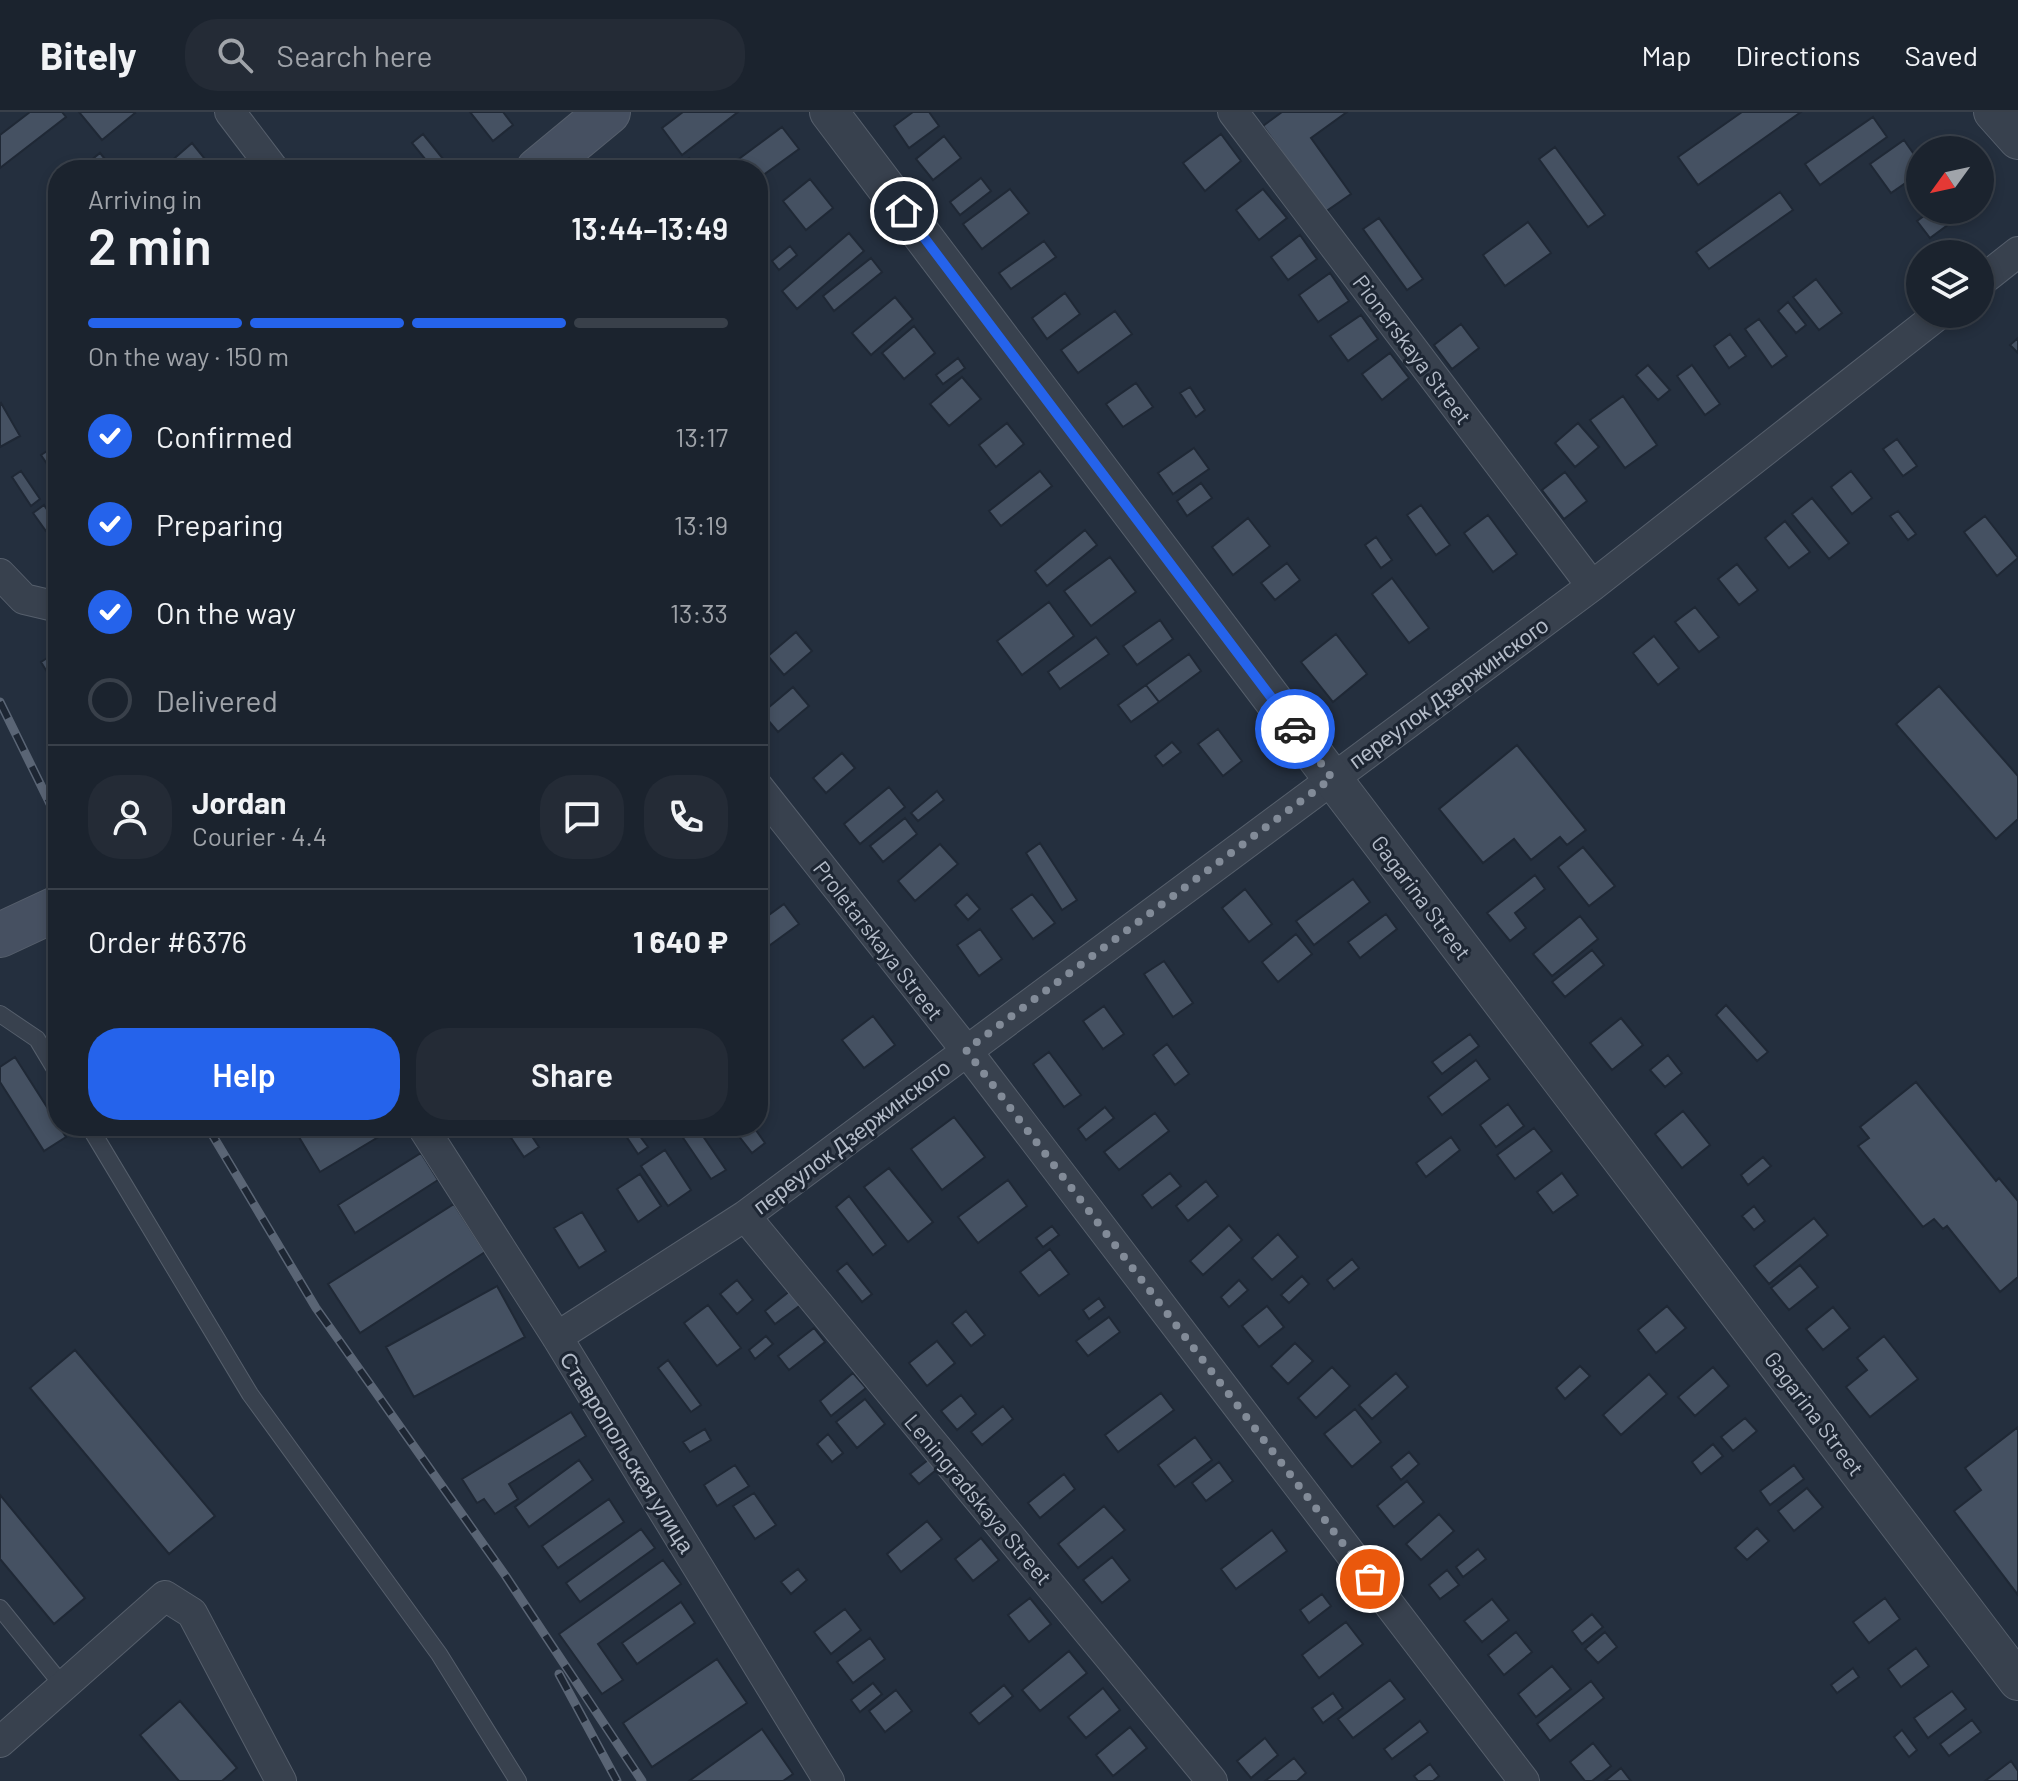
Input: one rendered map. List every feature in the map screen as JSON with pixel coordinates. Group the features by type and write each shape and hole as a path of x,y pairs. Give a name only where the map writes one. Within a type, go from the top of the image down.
{"main road":[{"path":"550,160 608,112"},
{"path":"0,935 48,913"}],"street":[{"path":"230,112 266,160"},
{"name":"Gagarina Street","path":"829,112 2018,1681"},
{"name":"Pionerskaya Street","path":"1233,112 1592,586"},
{"path":"1993,112 2018,140"},
{"path":"1994,271 2018,252"},
{"name":"переулок Дзержинского","path":"557,1337 745,1216 1592,586 1921,328"},
{"path":"0,574 24,599 48,605"},
{"name":"Proletarskaya Street","path":"768,800 966,1050 1524,1781"},
{"name":"Ставропольская улица","path":"428,1136 557,1337 829,1781"},
{"name":"Leningradskaya Street","path":"745,1216 1212,1781"},
{"path":"0,1742 165,1596 192,1613 281,1781"}],"lane":[{"path":"0,1014 37,1039 48,1057"},
{"path":"95,1136 250,1394 439,1654 518,1781"},
{"path":"0,1608 64,1687"}],"building":[{"path":"30,112 62,112 66,117 0,168 0,135"},
{"path":"79,112 134,112 135,113 102,140"},
{"path":"470,112 503,112 513,125 493,141"},
{"path":"683,112 738,112 682,155 662,128"},
{"path":"913,112 929,112 939,126 909,148 894,126"},
{"path":"1282,112 1347,112 1311,138 1351,194 1325,212 1263,126"},
{"path":"1742,112 1801,112 1698,185 1678,157"},
{"path":"1873,117 1887,137 1820,185 1805,164"},
{"path":"782,127 799,149 768,172 768,160 737,160"},
{"path":"423,134 444,160 426,160 412,143"},
{"path":"1221,134 1241,161 1205,191 1183,163"},
{"path":"944,136 961,158 933,180 916,159"},
{"path":"1904,140 1906,143 1906,183 1891,193 1870,164"},
{"path":"192,143 205,159 204,160 172,160"},
{"path":"1555,147 1605,215 1588,227 1539,159"},
{"path":"100,153 106,160 91,160"},
{"path":"981,178 991,191 960,215 950,202"},
{"path":"810,179 833,208 806,230 783,201"},
{"path":"1010,189 1029,213 982,249 963,224"},
{"path":"1263,189 1287,218 1259,240 1236,210"},
{"path":"1780,192 1793,210 1709,269 1696,252"},
{"path":"1379,218 1423,279 1407,290 1363,229"},
{"path":"1528,222 1551,253 1505,286 1483,255"},
{"path":"1919,224 1949,224 1930,238"},
{"path":"849,233 864,251 797,309 782,291"},
{"path":"1300,235 1317,259 1288,280 1271,257"},
{"path":"1044,241 1056,257 1011,289 999,273"},
{"path":"790,246 797,255 779,270 772,261"},
{"path":"871,258 882,272 834,311 823,296"},
{"path":"1330,273 1349,301 1318,322 1299,295"},
{"path":"1816,279 1842,313 1819,330 1793,297"},
{"path":"1065,293 1080,314 1047,339 1032,318"},
{"path":"895,297 913,319 871,355 852,333"},
{"path":"1788,302 1806,325 1796,333 1778,311"},
{"path":"1115,311 1132,334 1078,373 1061,350"},
{"path":"1361,315 1378,339 1348,361 1330,336"},
{"path":"1759,319 1787,356 1772,367 1745,329"},
{"path":"1461,324 1479,348 1452,369 1434,345"},
{"path":"914,326 935,353 904,379 882,353"},
{"path":"1730,334 1746,356 1729,368 1714,346"},
{"path":"2018,338 2018,353 2010,345"},
{"path":"1390,353 1409,378 1382,400 1362,374"},
{"path":"958,358 965,368 943,384 936,375"},
{"path":"1648,365 1670,390 1658,400 1636,375"},
{"path":"1692,365 1720,404 1705,415 1677,376"},
{"path":"962,377 981,399 949,426 930,404"},
{"path":"1136,383 1153,407 1123,427 1106,404"},
{"path":"1190,387 1205,410 1196,417 1180,393"},
{"path":"1623,396 1657,445 1625,468 1590,420"},
{"path":"0,404 20,436 0,447"},
{"path":"1007,423 1024,444 996,467 979,445"},
{"path":"1578,423 1599,447 1575,467 1555,443"},
{"path":"1897,439 1917,466 1903,476 1883,449"},
{"path":"1194,448 1209,469 1173,494 1158,473"},
{"path":"48,450 48,465 41,455"},
{"path":"21,471 40,499 31,506 12,477"},
{"path":"1040,471 1052,486 1001,526 989,511"},
{"path":"1851,471 1872,498 1852,514 1831,487"},
{"path":"1565,472 1587,501 1564,519 1542,490"},
{"path":"1201,483 1212,498 1187,516 1177,501"},
{"path":"1812,498 1849,543 1829,559 1792,514"},
{"path":"44,505 48,511 48,534 33,513"},
{"path":"1421,505 1450,545 1436,555 1407,515"},
{"path":"1898,511 1916,534 1908,540 1890,516"},
{"path":"1488,515 1517,554 1493,572 1464,533"},
{"path":"1985,516 2018,558 1997,576 1964,532"},
{"path":"1248,518 1270,546 1233,575 1212,547"},
{"path":"1785,521 1810,552 1789,568 1765,538"},
{"path":"1085,530 1097,545 1047,586 1035,571"},
{"path":"1376,537 1392,560 1381,568 1365,545"},
{"path":"1110,557 1136,592 1091,626 1064,591"},
{"path":"1287,563 1300,580 1275,600 1261,583"},
{"path":"1737,564 1758,590 1739,605 1718,579"},
{"path":"1392,578 1429,628 1409,643 1372,594"},
{"path":"1049,602 1074,636 1022,675 997,641"},
{"path":"1695,607 1719,637 1699,652 1675,622"},
{"path":"1160,620 1173,639 1137,665 1123,646"},
{"path":"796,632 812,651 784,675 768,656"},
{"path":"1336,634 1367,674 1333,702 1301,662"},
{"path":"1654,636 1679,668 1658,685 1633,653"},
{"path":"1096,637 1109,654 1060,689 1048,672"},
{"path":"1189,654 1201,671 1159,702 1146,685"},
{"path":"48,657 48,674 41,662"},
{"path":"1146,685 1159,702 1131,722 1118,705"},
{"path":"1939,686 2018,776 2018,819 1996,839 1896,724"},
{"path":"793,687 809,706 778,732 768,720 768,708"},
{"path":"1218,729 1242,761 1223,776 1198,744"},
{"path":"1172,742 1181,752 1163,766 1155,756"},
{"path":"1517,745 1586,830 1567,845 1560,837 1531,860 1514,839 1483,863 1439,809"},
{"path":"842,753 855,768 826,793 813,778"},
{"path":"889,787 905,807 860,844 844,824"},
{"path":"937,791 944,800 918,821 911,813"},
{"path":"905,818 917,834 883,862 870,846"},
{"path":"1040,843 1077,900 1062,910 1026,853"},
{"path":"940,844 958,864 915,901 898,881"},
{"path":"1583,847 1615,886 1589,906 1558,867"},
{"path":"1535,875 1545,889 1515,913 1526,928 1510,941 1487,913"},
{"path":"1353,879 1370,902 1314,945 1296,921"},
{"path":"1245,889 1272,924 1249,942 1222,908"},
{"path":"967,894 980,909 968,920 955,905"},
{"path":"1032,894 1055,923 1033,939 1011,909"},
{"path":"784,904 799,924 768,947 768,916"},
{"path":"1386,914 1397,929 1360,958 1348,942"},
{"path":"1580,916 1598,939 1552,976 1533,954"},
{"path":"980,929 1002,959 979,976 957,945"},
{"path":"1296,934 1312,954 1278,982 1262,962"},
{"path":"1592,950 1604,965 1565,997 1552,982"},
{"path":"1164,961 1193,1003 1173,1017 1144,974"},
{"path":"1726,1005 1768,1052 1757,1061 1716,1015"},
{"path":"1104,1006 1124,1034 1103,1049 1083,1021"},
{"path":"873,1016 895,1045 864,1068 842,1040"},
{"path":"1621,1018 1643,1045 1612,1070 1590,1043"},
{"path":"1470,1034 1479,1046 1442,1074 1432,1062"},
{"path":"1167,1044 1189,1074 1175,1085 1153,1055"},
{"path":"1049,1052 1081,1095 1064,1107 1033,1064"},
{"path":"1668,1055 1682,1073 1665,1087 1650,1070"},
{"path":"15,1057 48,1109 48,1136 66,1137 44,1151 0,1082 0,1067"},
{"path":"1476,1060 1490,1079 1442,1115 1428,1097"},
{"path":"1916,1082 1996,1181 1999,1178 2018,1201 2018,1277 2000,1292 1947,1226 1943,1229 1934,1219 1923,1227 1858,1146 1869,1138 1860,1127"},
{"path":"1508,1104 1524,1126 1496,1147 1480,1125"},
{"path":"1105,1107 1114,1118 1086,1140 1078,1129"},
{"path":"1683,1111 1710,1145 1682,1168 1655,1134"},
{"path":"1155,1113 1169,1131 1119,1170 1104,1152"},
{"path":"954,1117 985,1157 942,1190 911,1149"},
{"path":"1534,1128 1552,1151 1515,1179 1497,1155"},
{"path":"301,1136 380,1136 320,1172"},
{"path":"510,1136 532,1136 539,1147 524,1157"},
{"path":"626,1136 640,1136 648,1147 638,1154"},
{"path":"682,1136 703,1136 726,1170 711,1179"},
{"path":"739,1136 760,1136 765,1143 752,1153"},
{"path":"1451,1137 1460,1150 1426,1177 1416,1163"},
{"path":"665,1150 691,1190 668,1206 641,1166"},
{"path":"421,1153 438,1180 355,1233 338,1205"},
{"path":"1763,1157 1771,1166 1748,1185 1741,1175"},
{"path":"889,1168 933,1222 908,1242 864,1187"},
{"path":"1170,1173 1181,1186 1152,1208 1142,1195"},
{"path":"1562,1173 1578,1195 1553,1213 1537,1192"},
{"path":"640,1174 661,1206 638,1222 617,1189"},
{"path":"1008,1180 1027,1206 978,1243 958,1217"},
{"path":"1206,1181 1218,1196 1188,1221 1176,1206"},
{"path":"849,1196 886,1245 873,1255 836,1207"},
{"path":"454,1204 485,1252 360,1333 328,1284"},
{"path":"1754,1206 1765,1221 1754,1230 1742,1216"},
{"path":"582,1212 606,1251 579,1268 554,1228"},
{"path":"1814,1218 1828,1235 1769,1284 1754,1266"},
{"path":"1229,1225 1242,1240 1203,1275 1190,1261"},
{"path":"1052,1226 1059,1235 1043,1247 1036,1238"},
{"path":"1278,1234 1298,1257 1272,1280 1252,1258"},
{"path":"1050,1249 1069,1274 1039,1296 1020,1272"},
{"path":"1352,1259 1359,1268 1334,1289 1327,1280"},
{"path":"847,1263 872,1294 862,1302 837,1271"},
{"path":"1800,1265 1818,1287 1789,1310 1771,1288"},
{"path":"1302,1276 1309,1284 1289,1303 1281,1295"},
{"path":"737,1280 753,1300 737,1314 720,1294"},
{"path":"1239,1280 1248,1290 1229,1307 1221,1297"},
{"path":"497,1286 525,1337 414,1397 386,1347"},
{"path":"791,1290 802,1304 775,1324 765,1311"},
{"path":"1099,1298 1105,1307 1089,1319 1083,1310"},
{"path":"708,1305 741,1348 717,1366 684,1323"},
{"path":"1267,1306 1284,1327 1259,1347 1242,1326"},
{"path":"1667,1306 1686,1328 1656,1353 1638,1330"},
{"path":"1833,1307 1850,1328 1823,1350 1806,1329"},
{"path":"966,1311 985,1335 971,1346 952,1323"},
{"path":"1109,1317 1120,1332 1088,1356 1076,1341"},
{"path":"814,1328 825,1342 789,1370 778,1356"},
{"path":"766,1336 773,1344 755,1359 749,1350"},
{"path":"1884,1336 1918,1379 1870,1417 1846,1387 1867,1370 1857,1358"},
{"path":"937,1341 955,1363 927,1386 909,1363"},
{"path":"1295,1343 1313,1361 1288,1384 1271,1366"},
{"path":"75,1350 215,1516 169,1554 30,1388"},
{"path":"668,1360 701,1405 691,1412 658,1368"},
{"path":"1580,1366 1590,1376 1565,1399 1556,1388"},
{"path":"1332,1367 1350,1386 1316,1418 1298,1398"},
{"path":"1713,1367 1729,1386 1695,1416 1678,1397"},
{"path":"853,1373 866,1388 831,1416 820,1401"},
{"path":"1396,1373 1408,1387 1372,1419 1359,1405"},
{"path":"1649,1374 1667,1394 1621,1435 1603,1415"},
{"path":"1161,1393 1174,1410 1118,1452 1105,1435"},
{"path":"961,1395 976,1414 957,1430 941,1411"},
{"path":"865,1399 885,1424 857,1448 836,1422"},
{"path":"1003,1406 1013,1419 982,1445 971,1432"},
{"path":"1355,1409 1381,1442 1352,1467 1324,1434"},
{"path":"571,1412 586,1436 509,1484 518,1499 495,1514 484,1499 477,1503 462,1479"},
{"path":"1745,1418 1757,1431 1733,1451 1721,1437"},
{"path":"2018,1427 2018,1595 1954,1511 1981,1490 1965,1468"},
{"path":"705,1429 711,1440 690,1452 683,1442"},
{"path":"828,1434 843,1453 832,1462 817,1444"},
{"path":"1195,1437 1212,1460 1175,1487 1158,1465"},
{"path":"1713,1444 1723,1456 1701,1474 1692,1462"},
{"path":"1409,1452 1419,1464 1401,1480 1391,1467"},
{"path":"579,1460 593,1480 529,1527 515,1507"},
{"path":"928,1460 936,1470 919,1484 910,1474"},
{"path":"1219,1462 1233,1481 1206,1501 1192,1483"},
{"path":"735,1465 749,1486 717,1506 704,1485"},
{"path":"1794,1465 1804,1479 1770,1505 1760,1491"},
{"path":"1064,1474 1075,1489 1040,1518 1028,1503"},
{"path":"1407,1481 1424,1502 1394,1527 1377,1506"},
{"path":"1807,1488 1823,1507 1794,1531 1778,1511"},
{"path":"754,1493 776,1525 755,1539 733,1506"},
{"path":"0,1495 85,1598 54,1624 0,1559"},
{"path":"609,1499 624,1522 558,1568 542,1546"},
{"path":"1104,1506 1125,1530 1078,1568 1058,1544"},
{"path":"1439,1514 1454,1531 1421,1560 1406,1544"},
{"path":"927,1521 942,1539 901,1572 887,1554"},
{"path":"1757,1528 1769,1541 1747,1560 1735,1548"},
{"path":"641,1529 655,1548 580,1602 566,1583"},
{"path":"1272,1530 1287,1551 1236,1589 1221,1569"},
{"path":"981,1538 999,1560 973,1581 955,1559"},
{"path":"1478,1549 1486,1559 1463,1577 1456,1567"},
{"path":"1112,1557 1130,1580 1102,1603 1083,1580"},
{"path":"663,1560 681,1584 598,1644 623,1680 602,1694 559,1634"},
{"path":"798,1569 807,1580 791,1594 781,1582"},
{"path":"1447,1570 1459,1585 1440,1599 1429,1585"},
{"path":"1322,1594 1331,1606 1309,1623 1300,1610"},
{"path":"1030,1598 1051,1624 1029,1642 1008,1615"},
{"path":"1885,1598 1900,1619 1869,1643 1853,1622"},
{"path":"1492,1599 1509,1620 1482,1642 1464,1621"},
{"path":"681,1602 695,1623 637,1664 622,1643"},
{"path":"845,1609 861,1630 831,1654 814,1632"},
{"path":"1592,1614 1603,1627 1582,1644 1572,1631"},
{"path":"1346,1622 1363,1644 1319,1678 1302,1655"},
{"path":"1516,1632 1532,1652 1504,1675 1488,1655"},
{"path":"1605,1632 1617,1647 1598,1663 1585,1649"},
{"path":"870,1638 885,1659 853,1683 837,1662"},
{"path":"1916,1648 1929,1666 1901,1687 1888,1669"},
{"path":"1069,1651 1087,1673 1040,1711 1022,1690"},
{"path":"717,1659 747,1703 652,1767 623,1723"},
{"path":"1552,1666 1571,1689 1536,1717 1518,1694"},
{"path":"1853,1668 1859,1677 1837,1693 1831,1685"},
{"path":"1390,1680 1405,1699 1353,1738 1338,1719"},
{"path":"1591,1681 1604,1698 1550,1741 1537,1724"},
{"path":"873,1683 882,1694 860,1712 851,1700"},
{"path":"1004,1685 1013,1696 979,1724 970,1713"},
{"path":"1103,1688 1120,1710 1086,1738 1068,1717"},
{"path":"896,1690 912,1711 885,1732 869,1711"},
{"path":"1952,1691 1966,1709 1928,1738 1914,1718"},
{"path":"1333,1693 1343,1708 1323,1723 1312,1708"},
{"path":"180,1701 237,1768 222,1781 179,1781 140,1735"},
{"path":"1972,1720 1981,1732 1949,1756 1940,1744"},
{"path":"1420,1721 1428,1732 1392,1759 1384,1749"},
{"path":"1130,1727 1147,1748 1113,1776 1096,1755"},
{"path":"762,1729 793,1774 783,1781 689,1781"},
{"path":"1902,1730 1917,1750 1909,1757 1894,1737"},
{"path":"1265,1738 1278,1755 1251,1778 1237,1761"},
{"path":"1593,1743 1611,1766 1592,1781 1585,1781 1570,1762"},
{"path":"1294,1758 1306,1773 1297,1781 1265,1781"},
{"path":"2011,1761 2018,1771 2018,1781 1985,1781"},
{"path":"1430,1764 1439,1776 1433,1781 1418,1781 1414,1776"},
{"path":"1621,1768 1631,1781 1605,1781"}],"railway":[{"path":"0,702 48,800"},
{"path":"213,1136 316,1308 505,1575 642,1781"},
{"path":"559,1674 617,1781"}],"way so far":[{"path":"1295,729 1332,778 966,1050 1370,1579"}],"route":[{"path":"904,211 1295,729"}]}
